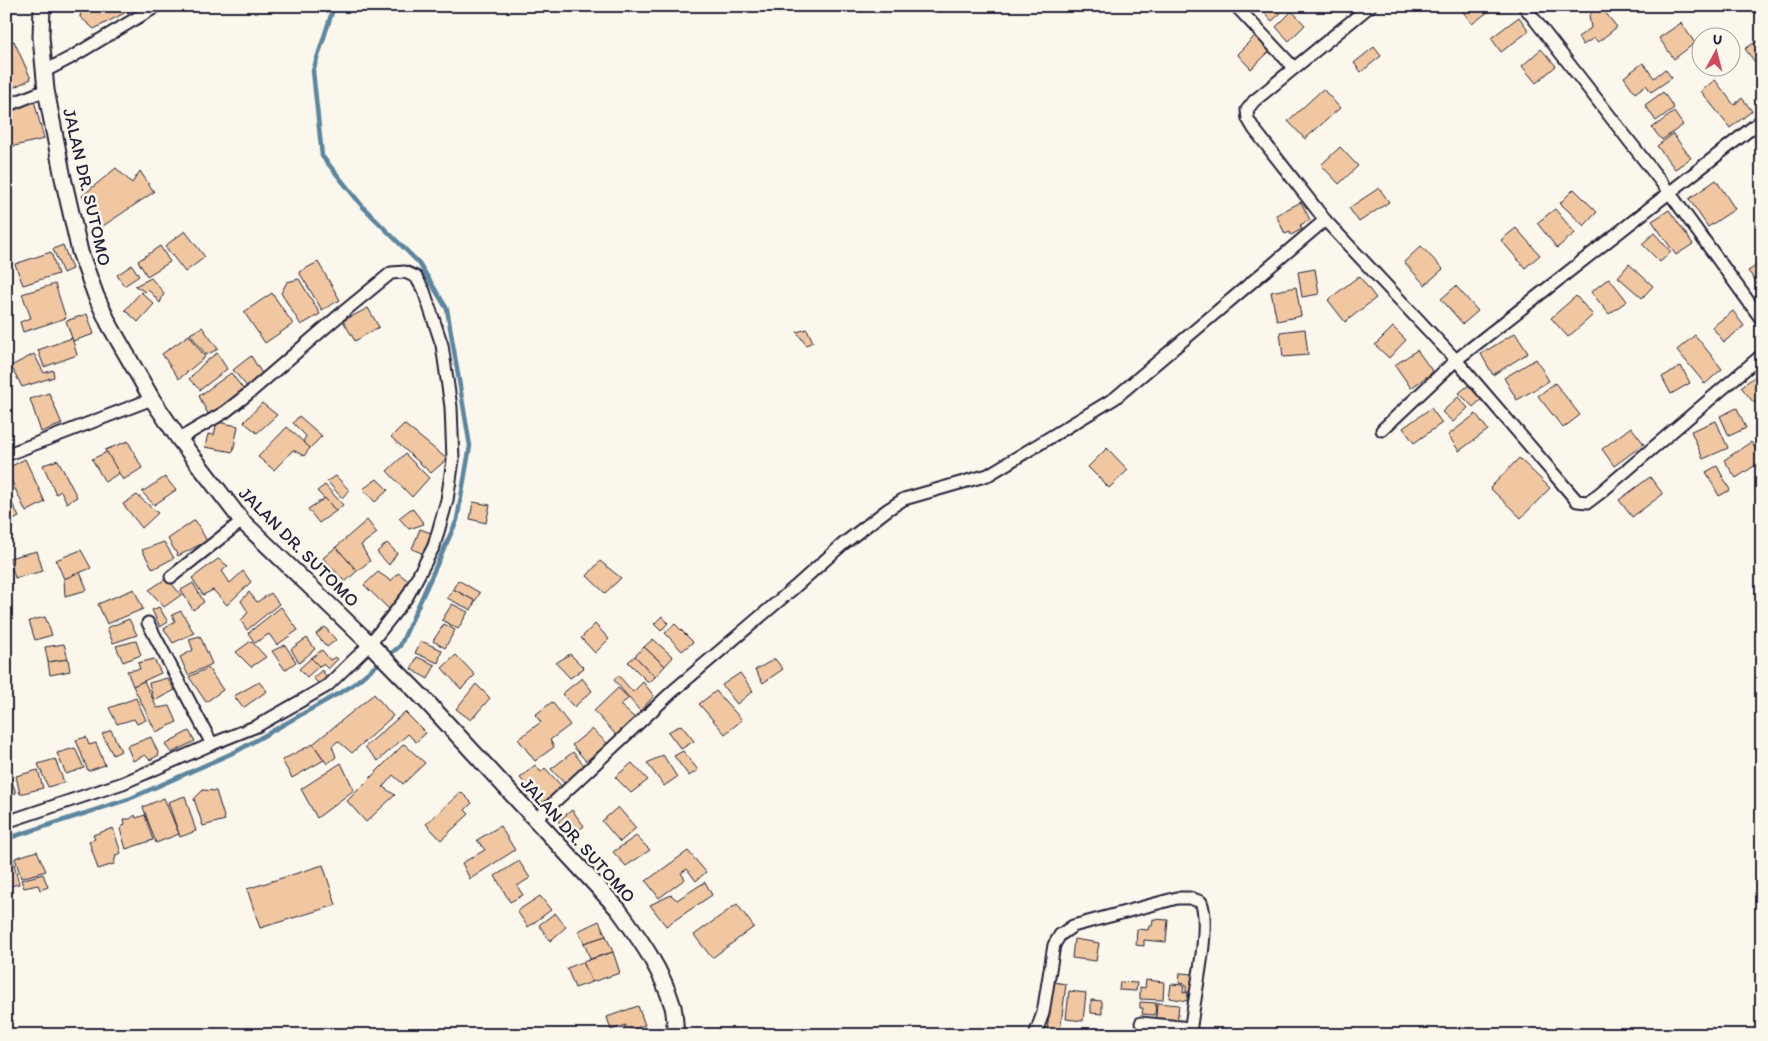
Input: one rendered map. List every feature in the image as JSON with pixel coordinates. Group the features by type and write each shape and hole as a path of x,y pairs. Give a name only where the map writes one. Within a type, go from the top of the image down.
{"street":[{"name":"JALAN DR. SUTOMO","path":"42,6 43,72 63,178 80,252 96,296 109,324 152,399 178,439 242,520 407,682 618,909 640,938 659,971 673,1009 676,1035"},
{"path":"43,72 157,6"},
{"path":"1236,6 1294,68"},
{"path":"1370,6 1254,101 1247,110 1248,118 1254,129 1325,220 1456,360 1577,501 1588,502 1600,493 1762,355"},
{"path":"1524,6 1669,192 1762,320"},
{"path":"6,106 46,90"},
{"path":"1382,430 1456,360 1762,120"},
{"path":"535,820 673,691 843,544 887,510 904,499 988,475 1115,398 1325,220"},
{"path":"6,822 123,783 257,726 327,686 370,644 407,597 434,546 447,500 453,460 451,407 442,345 424,291 416,277 405,272 391,273 225,412 178,439"},
{"path":"6,455 152,399"},
{"path":"171,576 242,520"},
{"path":"148,623 212,744"},
{"path":"1035,1035 1043,1014 1054,945 1060,936 1073,926 1177,898 1190,898 1201,902 1205,910 1203,942 1190,1032 1141,1023"}],"building":[{"path":"82,6 132,6 132,9 94,29 80,17"},
{"path":"1258,6 1279,6 1283,11 1272,21"},
{"path":"1459,6 1491,6 1493,8 1472,24"},
{"path":"1600,6 1617,27 1598,42 1594,38 1583,45 1578,37 1591,28 1589,15"},
{"path":"1292,11 1305,25 1289,41 1276,27"},
{"path":"1519,17 1529,31 1501,52 1491,38"},
{"path":"1681,23 1690,36 1690,47 1674,59 1659,38"},
{"path":"1255,36 1270,51 1251,69 1237,54"},
{"path":"1760,39 1762,41 1762,71 1745,49"},
{"path":"14,41 31,79 6,91 6,44"},
{"path":"1374,47 1381,56 1361,72 1354,63"},
{"path":"1541,49 1556,66 1536,83 1522,66"},
{"path":"1643,63 1654,78 1665,69 1672,78 1651,92 1646,85 1635,93 1624,77"},
{"path":"1715,80 1734,105 1742,98 1752,111 1730,128 1701,91"},
{"path":"1323,89 1340,108 1305,139 1288,121"},
{"path":"1663,92 1674,108 1656,121 1645,105"},
{"path":"34,100 44,139 6,148 6,114"},
{"path":"1674,112 1683,125 1662,140 1652,128"},
{"path":"1673,134 1691,158 1675,169 1657,146"},
{"path":"1340,147 1358,166 1339,184 1321,165"},
{"path":"116,168 132,183 140,171 154,192 100,228 82,196"},
{"path":"1716,180 1735,209 1708,227 1689,199"},
{"path":"1379,188 1389,202 1359,222 1349,208"},
{"path":"1574,189 1597,212 1584,226 1560,203"},
{"path":"1301,202 1310,220 1300,225 1302,229 1291,235 1290,232 1285,234 1276,215"},
{"path":"1555,209 1575,233 1557,248 1537,223"},
{"path":"1669,210 1693,244 1676,255 1652,221"},
{"path":"1516,228 1540,255 1525,268 1501,240"},
{"path":"185,231 205,257 185,272 165,246"},
{"path":"1654,233 1671,252 1660,262 1642,244"},
{"path":"63,245 72,269 63,273 53,249"},
{"path":"160,246 170,262 147,276 138,261"},
{"path":"1421,246 1443,269 1425,285 1404,262"},
{"path":"51,252 58,274 23,285 15,264"},
{"path":"318,262 340,300 322,310 299,272"},
{"path":"1762,262 1762,288 1761,288 1748,271"},
{"path":"1629,264 1653,286 1642,298 1618,277"},
{"path":"132,265 139,276 124,286 117,275"},
{"path":"1315,269 1319,294 1302,297 1298,272"},
{"path":"1359,276 1376,298 1345,322 1328,300"},
{"path":"151,278 164,293 160,303 148,289 145,292 135,286"},
{"path":"1609,278 1627,301 1609,314 1591,292"},
{"path":"299,279 320,314 301,325 281,293 287,282"},
{"path":"55,284 66,318 23,332 20,322 31,318 22,294"},
{"path":"1456,286 1478,311 1463,324 1441,299"},
{"path":"1296,287 1301,316 1277,321 1271,292"},
{"path":"141,292 154,304 138,322 125,310"},
{"path":"272,293 293,324 265,343 244,312"},
{"path":"1576,296 1593,315 1568,337 1551,318"},
{"path":"368,308 379,327 355,341 343,321"},
{"path":"1733,311 1744,326 1724,342 1712,327"},
{"path":"87,314 94,334 73,341 66,321"},
{"path":"202,327 218,349 206,355 190,334"},
{"path":"1393,327 1406,340 1389,358 1375,345"},
{"path":"807,329 813,342 806,345 797,332"},
{"path":"1305,329 1308,355 1283,357 1280,332"},
{"path":"1515,333 1528,353 1493,375 1481,354"},
{"path":"189,335 205,357 179,379 162,354"},
{"path":"1695,335 1722,369 1705,384 1677,350"},
{"path":"72,338 77,355 44,367 38,350"},
{"path":"1417,350 1433,372 1411,388 1395,365"},
{"path":"217,353 227,369 200,390 189,379 204,363"},
{"path":"34,354 44,373 53,370 54,377 22,387 11,366"},
{"path":"251,356 263,375 249,389 233,370"},
{"path":"1536,359 1549,381 1517,400 1504,378"},
{"path":"1681,366 1690,383 1671,394 1662,377"},
{"path":"1762,371 1762,397 1754,403 1741,387"},
{"path":"231,373 244,390 210,418 199,396"},
{"path":"1471,383 1484,397 1473,407 1459,393"},
{"path":"1555,383 1580,415 1563,428 1538,396"},
{"path":"49,393 62,424 41,432 30,399"},
{"path":"1458,397 1468,408 1453,422 1442,412"},
{"path":"262,403 277,415 257,433 244,422"},
{"path":"1431,408 1442,423 1414,443 1403,428"},
{"path":"1737,408 1746,428 1729,436 1720,416"},
{"path":"1476,414 1488,430 1459,451 1448,435"},
{"path":"299,416 322,436 310,448 303,442 306,436 293,423"},
{"path":"1716,421 1728,448 1703,459 1691,431"},
{"path":"217,422 238,426 233,452 205,447 208,434 214,435"},
{"path":"404,424 447,459 431,473 391,437"},
{"path":"287,427 310,448 304,456 293,450 274,470 258,457"},
{"path":"1631,427 1644,444 1614,466 1602,449"},
{"path":"128,441 142,468 123,480 105,450"},
{"path":"1751,442 1762,458 1762,461 1736,478 1724,460"},
{"path":"1107,448 1128,470 1109,488 1088,467"},
{"path":"107,452 119,473 105,482 92,459"},
{"path":"405,454 429,478 412,497 387,471"},
{"path":"1519,458 1550,488 1521,518 1490,488"},
{"path":"25,459 45,502 26,512 6,469"},
{"path":"58,460 77,497 67,503 61,491 56,494 43,465"},
{"path":"1717,466 1730,490 1719,496 1706,472"},
{"path":"336,476 349,490 342,498 327,481"},
{"path":"165,477 176,490 154,505 142,492"},
{"path":"1650,477 1663,494 1632,517 1619,500"},
{"path":"377,479 388,490 375,502 363,489"},
{"path":"325,485 343,505 336,511 317,491"},
{"path":"6,495 8,495 19,517 6,524"},
{"path":"137,495 158,513 142,528 123,504"},
{"path":"325,498 336,511 319,523 308,509"},
{"path":"473,502 490,505 486,523 470,519"},
{"path":"412,508 424,524 409,529 399,518"},
{"path":"195,520 207,541 178,556 168,539"},
{"path":"367,520 377,533 361,545 370,561 357,571 336,547"},
{"path":"420,529 431,533 424,554 412,549"},
{"path":"164,542 174,558 153,569 142,550"},
{"path":"387,543 397,553 389,565 377,552"},
{"path":"336,547 357,571 345,582 323,558"},
{"path":"81,550 91,568 64,579 56,560"},
{"path":"37,551 43,571 15,578 9,558"},
{"path":"218,559 228,566 222,571 230,583 243,571 251,582 227,605 213,590 203,595 192,578"},
{"path":"600,561 621,578 605,593 587,576"},
{"path":"80,572 87,590 65,596 64,579"},
{"path":"378,572 391,581 398,573 410,582 389,609 364,585"},
{"path":"167,578 181,595 164,607 149,590"},
{"path":"458,580 480,593 475,601 453,589"},
{"path":"193,583 204,602 193,610 181,590"},
{"path":"134,589 143,609 107,624 98,604"},
{"path":"453,589 475,601 471,610 447,598"},
{"path":"249,592 257,602 271,593 279,604 247,630 241,621 248,612 241,601"},
{"path":"452,604 468,612 458,629 442,620"},
{"path":"159,607 168,622 160,627 152,610"},
{"path":"281,607 298,630 277,645 269,634 255,643 248,633"},
{"path":"181,611 194,633 173,643 164,629 175,621 172,615"},
{"path":"662,616 668,623 661,631 654,624"},
{"path":"45,617 52,635 35,640 29,621"},
{"path":"129,619 137,635 113,643 107,628"},
{"path":"444,624 455,630 445,648 433,641"},
{"path":"595,624 609,639 595,653 581,638"},
{"path":"675,624 693,642 682,651 665,633"},
{"path":"325,627 336,640 327,647 316,634"},
{"path":"200,636 212,664 188,675 180,657 193,650 189,639"},
{"path":"307,638 315,649 299,663 291,649"},
{"path":"653,639 673,657 665,666 644,647"},
{"path":"136,641 141,655 123,662 116,646"},
{"path":"251,641 266,657 251,667 236,652"},
{"path":"421,641 442,650 438,663 415,653"},
{"path":"64,644 68,659 48,662 45,647"},
{"path":"285,645 296,662 285,670 272,651"},
{"path":"644,647 665,666 655,677 635,656"},
{"path":"322,650 330,660 335,657 338,659 328,669 323,664 319,666 311,658"},
{"path":"570,654 584,668 570,678 556,663"},
{"path":"456,655 475,675 461,689 442,668"},
{"path":"635,656 655,677 649,683 628,662"},
{"path":"417,657 435,665 428,679 411,669"},
{"path":"311,658 319,666 307,677 299,669"},
{"path":"68,659 70,671 50,675 48,662"},
{"path":"154,659 161,673 133,686 127,671 140,669 138,663"},
{"path":"775,659 783,669 763,683 755,670"},
{"path":"208,668 223,690 206,702 189,677"},
{"path":"322,670 327,678 320,685 313,678"},
{"path":"740,673 753,691 737,704 722,685"},
{"path":"618,675 633,692 643,682 654,696 640,711 614,680"},
{"path":"167,678 175,690 154,701 149,683"},
{"path":"582,678 592,691 574,707 562,694"},
{"path":"144,681 157,708 170,706 177,722 156,732 133,686"},
{"path":"259,682 267,691 243,708 234,696"},
{"path":"476,684 490,698 471,720 456,709"},
{"path":"618,688 629,698 620,705 636,719 618,737 594,711"},
{"path":"716,691 742,720 725,734 699,704"},
{"path":"374,694 393,716 352,753 338,741 332,746 336,757 327,764 313,744"},
{"path":"136,698 146,720 137,724 134,719 117,724 109,708"},
{"path":"552,702 570,725 550,740 554,747 535,761 518,739 541,722 535,715"},
{"path":"405,712 426,733 416,742 408,734 378,761 365,747"},
{"path":"681,725 694,741 681,749 668,732"},
{"path":"592,729 608,744 586,761 572,745"},
{"path":"111,730 121,751 113,755 102,734"},
{"path":"189,731 195,741 171,753 165,744"},
{"path":"86,737 89,745 96,743 105,765 88,771 76,740"},
{"path":"151,737 159,755 150,760 145,755 133,761 127,746"},
{"path":"313,744 324,760 292,778 282,760"},
{"path":"404,744 425,763 403,784 393,775 383,787 395,795 366,822 347,801"},
{"path":"75,748 84,768 66,774 57,753"},
{"path":"683,751 698,770 689,776 674,756"},
{"path":"573,752 584,765 565,784 551,769"},
{"path":"663,755 677,777 664,786 647,763"},
{"path":"55,759 64,782 48,787 38,764"},
{"path":"341,763 354,790 317,818 301,789"},
{"path":"632,763 648,780 631,793 615,777"},
{"path":"535,765 541,772 545,768 565,790 546,806 520,778"},
{"path":"38,770 43,788 20,794 16,776"},
{"path":"10,776 16,793 6,797 6,777"},
{"path":"203,790 216,791 225,820 203,826 194,799"},
{"path":"461,792 472,803 465,810 469,814 441,840 426,824"},
{"path":"185,796 196,831 180,837 168,802"},
{"path":"164,798 179,834 156,843 143,807"},
{"path":"618,807 636,828 620,842 602,821"},
{"path":"572,810 584,826 570,837 558,821"},
{"path":"135,815 136,818 145,815 153,840 126,849 120,829 125,824 124,819 130,819"},
{"path":"500,826 515,850 470,879 462,863 485,850 477,840"},
{"path":"113,828 121,853 116,855 114,864 98,869 89,841 95,839 93,835"},
{"path":"636,836 650,850 626,866 613,852"},
{"path":"37,851 46,871 21,878 15,858"},
{"path":"688,851 706,872 696,881 687,869 681,873 685,879 659,898 646,881"},
{"path":"12,856 19,884 6,887 6,861"},
{"path":"519,861 530,878 517,886 523,895 510,902 495,876"},
{"path":"323,865 336,905 260,928 247,889"},
{"path":"43,874 48,887 40,890 38,885 24,888 21,880"},
{"path":"705,882 712,895 666,926 650,905 671,895 677,900"},
{"path":"540,896 551,910 528,927 517,911"},
{"path":"737,904 754,927 712,958 694,935"},
{"path":"555,913 566,927 550,941 539,925"},
{"path":"1153,919 1168,920 1166,942 1144,940 1144,946 1136,945 1137,929 1148,930 1149,926 1152,926"},
{"path":"599,921 606,936 584,943 578,931"},
{"path":"606,936 613,952 590,959 584,943"},
{"path":"1074,939 1099,943 1096,961 1072,958"},
{"path":"613,952 620,973 592,982 583,962"},
{"path":"583,962 592,982 575,988 567,968"},
{"path":"1180,973 1194,974 1192,992 1186,992 1186,984 1179,983"},
{"path":"1146,980 1164,982 1163,1000 1140,999 1140,987 1145,988"},
{"path":"1053,982 1066,984 1060,1032 1047,1030"},
{"path":"1120,982 1137,983 1136,991 1119,990"},
{"path":"1171,984 1184,985 1183,992 1188,993 1187,1001 1169,998"},
{"path":"1069,991 1086,993 1083,1021 1066,1019"},
{"path":"1091,1000 1102,1001 1102,1014 1091,1013"},
{"path":"1140,1002 1156,1003 1155,1015 1142,1014 1143,1008 1140,1008"},
{"path":"1157,1003 1179,1005 1177,1022 1156,1019"},
{"path":"638,1006 645,1025 622,1033 626,1025 611,1030 607,1017"},
{"path":"1140,1026 1178,1031 1177,1035 1139,1035"}],"waterway":[{"path":"6,839 129,799 237,751 350,687 400,646 457,520 470,446 447,309 419,263 363,207 322,156 313,71 334,6"}]}
